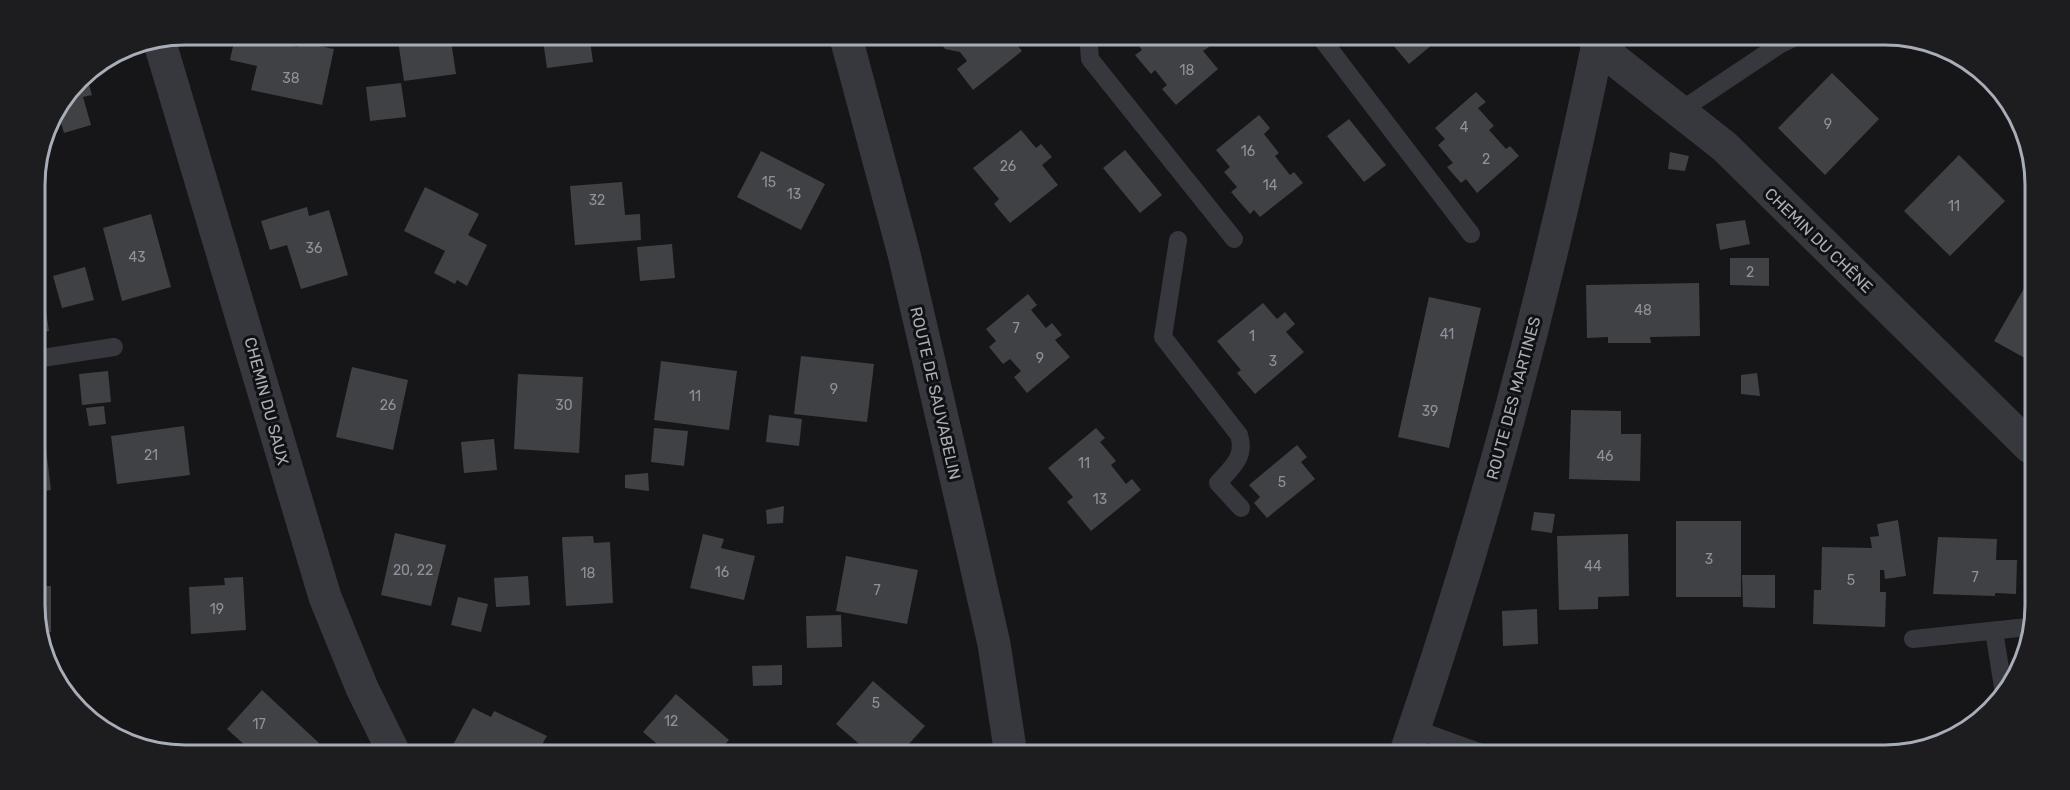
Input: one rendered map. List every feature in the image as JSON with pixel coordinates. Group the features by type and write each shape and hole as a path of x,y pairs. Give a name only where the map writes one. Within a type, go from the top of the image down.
{"street":[{"name":"ROUTE DE SAUVABELIN","path":"848,45 904,254 968,525 994,644 1009,745"},
{"name":"ROUTE DES MARTINES","path":"1410,742 1441,652 1510,417 1597,45"},
{"name":"CHEMIN DU CHÊNE","path":"1604,45 1725,147 2025,442"},
{"name":"CHEMIN DU SAUX","path":"161,47 325,597 362,688 389,745"}],"lane":[{"path":"1089,45 1090,59 1234,238"},
{"path":"1325,45 1471,234"},
{"path":"1680,111 1779,45"},
{"path":"1178,240 1163,337 1239,435 1242,451 1238,460 1218,483 1241,508"},
{"path":"45,358 114,347"},
{"path":"1913,639 2023,628"},
{"path":"1994,631 2002,681"},
{"path":"1410,742 1428,745"}],"building":[{"path":"233,45 298,47 299,45 315,45 334,49 322,105 251,90 257,66 230,60"},
{"path":"399,45 452,45 456,74 404,81"},
{"path":"544,45 591,45 593,62 547,68"},
{"path":"942,45 1017,45 1022,51 973,90 957,69 967,61 960,52 945,49"},
{"path":"1138,45 1207,45 1209,47 1203,51 1218,69 1176,105 1162,89 1167,85 1155,70 1151,74 1135,55 1142,50"},
{"path":"1393,45 1432,45 1409,64"},
{"path":"1832,73 1879,119 1825,175 1778,128"},
{"path":"401,83 406,117 370,121 366,87"},
{"path":"89,84 92,95 83,97 91,125 64,133 61,122 64,115"},
{"path":"1476,92 1486,102 1478,108 1494,126 1489,130 1506,149 1510,146 1519,156 1477,193 1466,179 1461,183 1447,167 1453,163 1438,145 1445,139 1435,128"},
{"path":"1259,115 1270,128 1264,134 1279,153 1275,156 1290,175 1294,172 1303,183 1260,217 1254,210 1250,214 1231,192 1237,187 1224,172 1230,167 1216,150"},
{"path":"1349,119 1386,165 1364,182 1327,136"},
{"path":"1021,130 1036,148 1041,144 1052,157 1042,165 1058,185 1010,223 994,204 999,199 973,168"},
{"path":"1125,150 1162,195 1140,213 1103,168"},
{"path":"761,151 825,184 801,230 737,197"},
{"path":"1670,152 1689,156 1685,171 1668,169"},
{"path":"1959,155 2005,201 1950,256 1904,211"},
{"path":"622,182 625,215 640,214 641,240 575,245 570,186"},
{"path":"425,187 479,214 468,235 487,245 467,286 457,280 455,284 434,273 445,251 404,231"},
{"path":"307,207 309,216 329,210 348,275 301,289 287,245 270,250 261,221"},
{"path":"151,214 171,287 122,301 103,228"},
{"path":"1745,220 1750,244 1720,250 1716,224"},
{"path":"672,244 675,278 640,281 637,247"},
{"path":"1730,258 1769,258 1769,286 1730,285"},
{"path":"85,267 94,300 62,308 53,276"},
{"path":"1699,283 1700,336 1650,337 1651,343 1608,343 1608,337 1587,338 1586,285"},
{"path":"2025,287 2025,358 1994,341"},
{"path":"1028,294 1037,305 1031,310 1046,328 1052,323 1062,335 1055,340 1070,357 1027,393 1014,377 1021,371 1010,359 1003,364 989,347 996,341 986,329"},
{"path":"1429,297 1481,308 1449,448 1398,437"},
{"path":"1263,303 1277,319 1285,312 1295,324 1286,332 1304,352 1255,394 1237,373 1241,370 1217,341"},
{"path":"45,305 49,331 45,332"},
{"path":"801,356 874,364 867,422 794,414"},
{"path":"661,361 737,371 729,430 654,420"},
{"path":"352,367 408,380 393,450 336,437"},
{"path":"108,371 111,402 82,405 79,374"},
{"path":"1757,373 1760,396 1741,394 1741,375"},
{"path":"518,374 583,377 579,453 514,449"},
{"path":"104,406 106,424 89,426 86,408"},
{"path":"1571,410 1621,411 1621,434 1641,434 1640,481 1569,479"},
{"path":"769,415 802,419 799,446 766,442"},
{"path":"184,426 190,475 117,484 111,436"},
{"path":"654,428 688,431 684,466 651,462"},
{"path":"1096,428 1105,438 1100,442 1116,461 1111,465 1126,484 1132,479 1141,490 1091,531 1067,502 1073,497 1048,468"},
{"path":"494,439 497,470 464,473 461,442"},
{"path":"45,440 51,490 45,491"},
{"path":"1297,445 1307,457 1301,462 1315,479 1267,518 1254,503 1260,497 1249,485"},
{"path":"648,473 649,491 625,488 625,475"},
{"path":"784,506 783,523 767,524 766,510"},
{"path":"1534,512 1555,514 1552,533 1531,530"},
{"path":"1898,520 1906,576 1885,579 1884,570 1880,570 1880,592 1886,592 1885,627 1813,624 1814,590 1821,590 1822,547 1872,548 1870,537 1879,536 1877,524"},
{"path":"1676,521 1741,521 1741,597 1676,597"},
{"path":"395,533 446,545 431,606 381,595"},
{"path":"703,534 724,539 721,548 755,556 744,600 690,588"},
{"path":"1628,534 1629,596 1598,597 1598,609 1559,610 1557,536"},
{"path":"593,536 594,543 610,542 613,603 566,606 562,537"},
{"path":"1938,537 1997,539 1996,560 2017,560 2016,594 1995,593 1995,596 1933,594"},
{"path":"846,556 918,570 907,624 836,611"},
{"path":"1742,575 1775,575 1775,608 1743,607"},
{"path":"528,576 530,605 496,607 494,578"},
{"path":"243,577 246,630 191,634 189,587 225,585 224,578"},
{"path":"45,586 51,586 51,632 48,632 45,614"},
{"path":"458,597 488,604 481,632 451,625"},
{"path":"1537,609 1538,644 1503,646 1502,611"},
{"path":"841,615 842,647 807,648 806,616"},
{"path":"782,665 782,685 753,686 752,666"},
{"path":"873,681 925,726 908,745 860,745 836,724"},
{"path":"262,690 319,743 317,745 245,745 227,729"},
{"path":"676,694 729,740 724,745 658,745 643,732"},
{"path":"473,708 491,717 494,711 547,736 542,745 453,745"}]}
